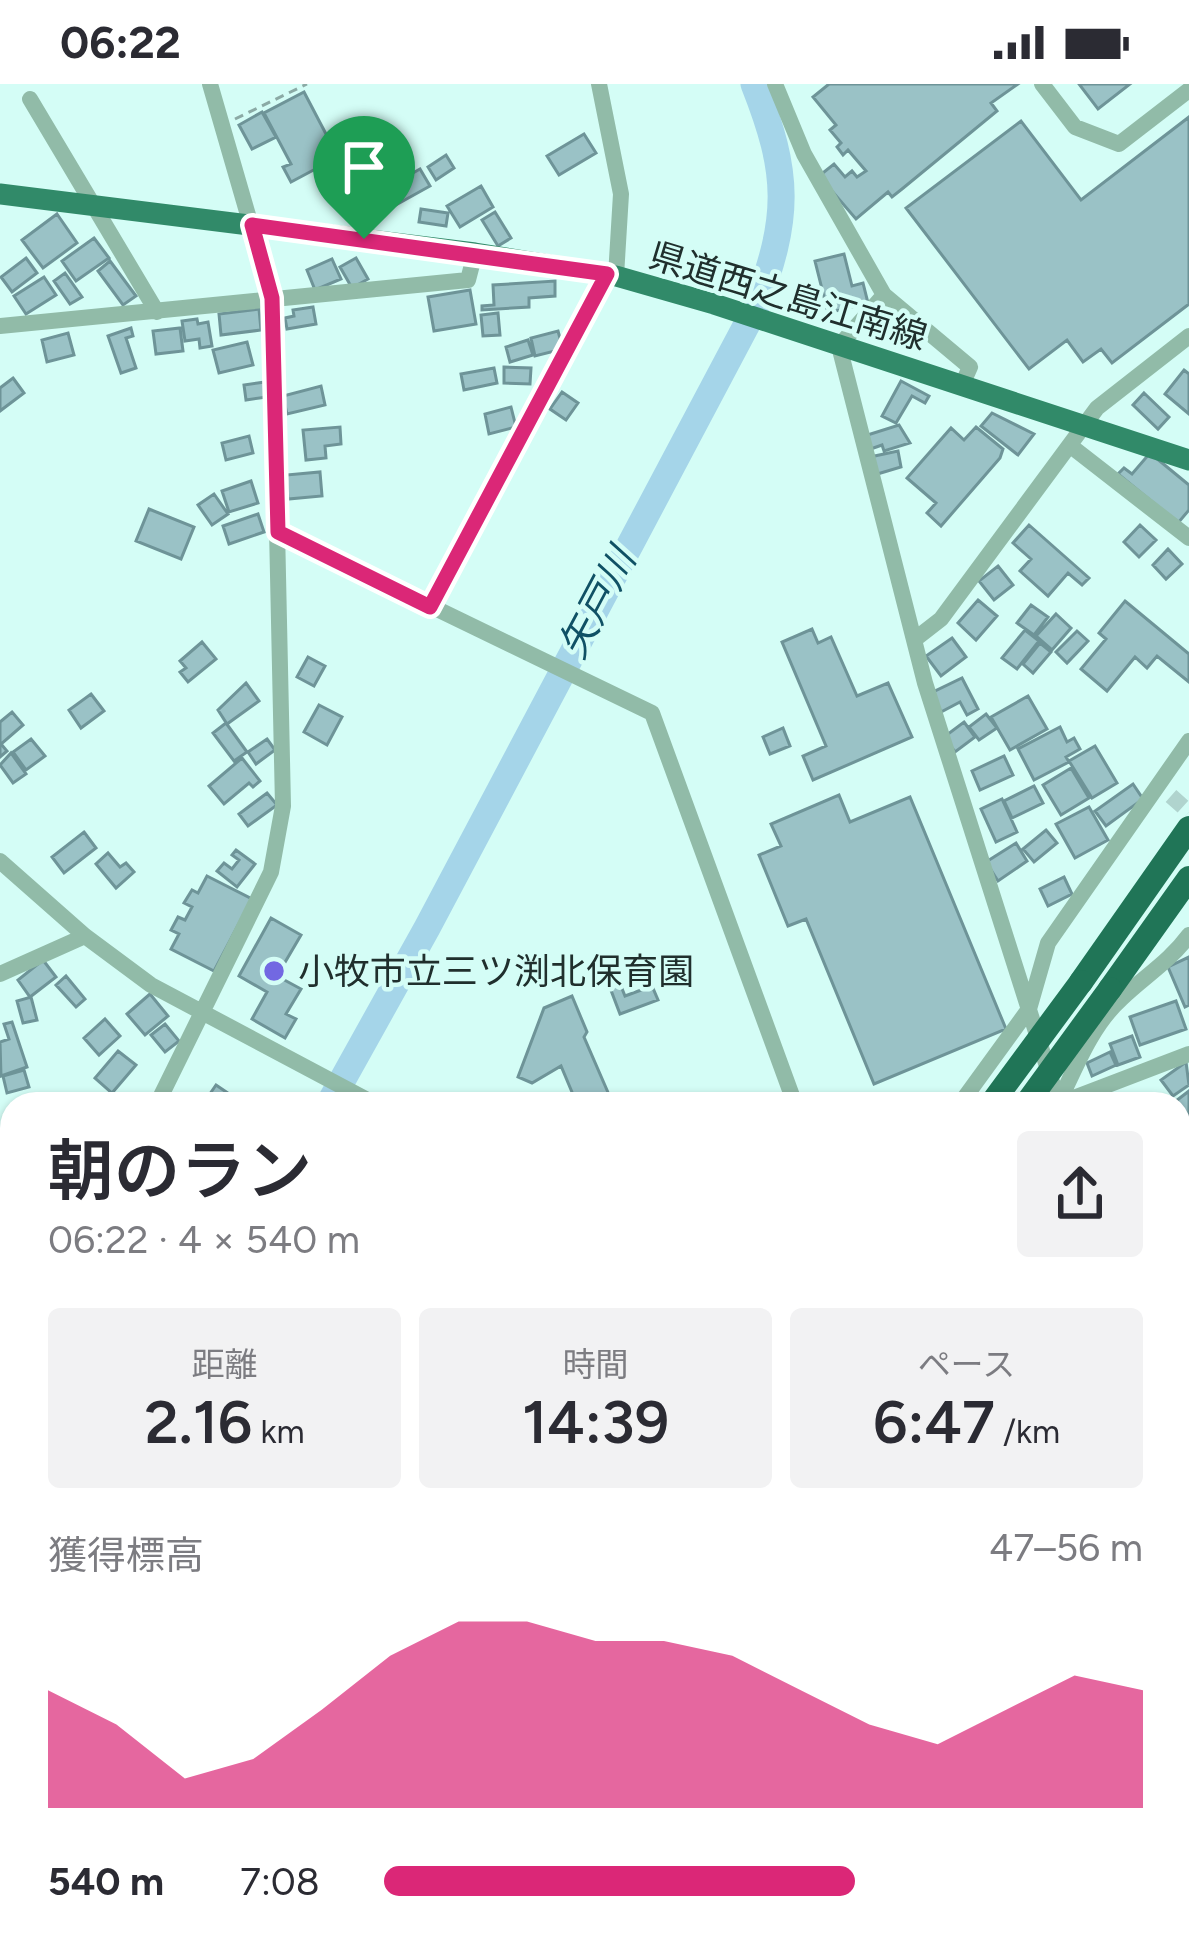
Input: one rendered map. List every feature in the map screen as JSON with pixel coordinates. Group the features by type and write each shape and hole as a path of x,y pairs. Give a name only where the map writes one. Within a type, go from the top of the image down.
{"highway":[{"path":"1000,1092 1189,828"},
{"path":"1035,1092 1189,878"}],"main road":[{"name":"県道西之島江南線","path":"0,194 475,253 611,275 761,319 1189,460"}],"street":[{"path":"163,1092 271,872 283,806 272,298 211,84"},
{"path":"430,607 611,275 621,194 599,84"},
{"path":"776,84 804,154 884,295 970,367 962,385"},
{"path":"1042,84 1075,127 1119,144 1189,90"},
{"path":"30,99 98,206 157,312"},
{"path":"0,326 468,280 475,253"},
{"path":"884,295 839,346 914,640 1054,1092"},
{"path":"914,640 941,619 1097,408 1189,336"},
{"path":"1072,447 1189,538"},
{"path":"278,532 652,713 791,1092"},
{"path":"969,1092 1028,1009 1048,943 1166,791 1189,741"},
{"path":"0,861 85,936 151,985 352,1092"},
{"path":"1063,1092 1080,1055 1118,1001 1168,963 1189,935"},
{"path":"0,974 85,936"},
{"path":"1089,1092 1189,1054"}],"path":[{"path":"223,124 308,84"}],"building":[{"path":"829,84 1018,84 991,103 997,111 892,197 888,192 856,219 819,176 834,164 845,177 852,171 857,177 866,171 848,150 843,155 837,147 841,143 830,130 836,125 813,97"},
{"path":"1079,84 1130,84 1098,109"},
{"path":"304,92 338,157 291,182 283,167 291,164 264,113"},
{"path":"262,112 276,137 252,149 239,125"},
{"path":"1189,117 1189,304 1112,363 1101,349 1083,362 1067,340 1029,369 906,208 1021,121 1081,200"},
{"path":"584,134 596,153 559,175 547,156"},
{"path":"446,155 454,168 436,180 428,167"},
{"path":"420,169 430,186 367,221 358,204"},
{"path":"481,186 493,207 460,227 447,206"},
{"path":"421,209 448,213 446,226 419,222"},
{"path":"495,212 511,238 498,246 482,220"},
{"path":"57,214 77,243 43,268 22,240"},
{"path":"94,238 109,258 76,281 62,261"},
{"path":"844,254 852,286 863,283 868,303 828,313 815,261"},
{"path":"26,258 37,273 12,292 1,277"},
{"path":"356,258 368,279 352,288 340,267"},
{"path":"332,259 341,279 315,290 307,270"},
{"path":"110,261 136,296 123,305 98,271"},
{"path":"65,273 82,297 70,304 54,281"},
{"path":"44,277 56,295 26,314 14,296"},
{"path":"555,281 555,296 529,298 529,307 482,310 482,306 494,305 493,285"},
{"path":"470,290 476,324 434,331 428,297"},
{"path":"313,307 316,324 287,329 285,318 294,316 293,310"},
{"path":"259,309 261,330 221,335 219,314"},
{"path":"498,313 500,335 483,336 481,315"},
{"path":"197,319 198,324 208,322 212,346 200,348 199,339 185,341 182,321"},
{"path":"131,328 133,336 126,338 136,368 121,373 108,336"},
{"path":"180,328 183,351 156,354 153,331"},
{"path":"558,331 563,349 535,356 531,338"},
{"path":"68,333 74,355 47,362 42,340"},
{"path":"528,340 533,355 510,362 506,347"},
{"path":"247,342 253,365 219,373 213,350"},
{"path":"504,367 531,368 530,384 504,383"},
{"path":"494,368 497,383 464,390 461,374"},
{"path":"1184,370 1189,374 1189,414 1165,394"},
{"path":"13,378 24,393 0,411 0,388"},
{"path":"901,381 929,396 925,403 912,396 896,423 882,416"},
{"path":"265,382 267,397 246,400 244,385"},
{"path":"321,386 325,405 287,414 283,396"},
{"path":"562,392 578,403 566,420 550,409"},
{"path":"1144,393 1169,417 1158,429 1133,405"},
{"path":"511,407 516,427 489,434 485,414"},
{"path":"992,413 1034,434 1018,455 981,426"},
{"path":"899,425 910,443 865,451 861,437"},
{"path":"340,427 341,444 325,446 326,458 306,460 303,430"},
{"path":"976,427 1003,449 1000,458 941,526 927,513 936,503 907,478 951,428 964,440"},
{"path":"249,436 253,453 226,460 222,443"},
{"path":"898,451 901,467 874,475 870,457"},
{"path":"1150,453 1189,485 1189,510 1178,523 1118,474 1124,468 1132,474"},
{"path":"320,472 322,496 288,499 286,475"},
{"path":"251,481 258,503 229,512 222,491"},
{"path":"214,494 228,514 212,525 198,505"},
{"path":"149,509 194,527 181,559 136,541"},
{"path":"258,514 264,532 229,544 223,526"},
{"path":"1029,525 1089,578 1082,585 1068,573 1048,596 1020,571 1031,559 1013,543"},
{"path":"1140,525 1156,540 1139,557 1124,542"},
{"path":"1168,549 1182,564 1166,579 1153,565"},
{"path":"998,566 1013,585 994,600 979,581"},
{"path":"978,600 997,616 976,640 958,623"},
{"path":"1125,601 1189,654 1189,682 1157,656 1147,668 1135,657 1107,691 1081,669 1106,639 1099,633"},
{"path":"1031,605 1048,617 1034,635 1017,623"},
{"path":"1056,614 1071,628 1052,650 1036,636"},
{"path":"812,629 818,643 831,637 857,696 888,683 912,737 813,780 803,756 826,746 782,642"},
{"path":"1025,630 1039,641 1017,669 1002,658"},
{"path":"1077,631 1088,641 1067,663 1056,652"},
{"path":"952,638 966,657 941,676 926,656"},
{"path":"202,642 216,659 188,682 180,672 186,668 180,661"},
{"path":"1040,643 1051,652 1033,673 1023,664"},
{"path":"308,657 325,666 314,686 297,677"},
{"path":"962,678 978,709 967,715 960,702 941,712 931,693"},
{"path":"246,683 259,701 227,724 218,710"},
{"path":"91,694 104,711 81,728 69,710"},
{"path":"1028,696 1047,729 1010,750 991,717"},
{"path":"319,705 342,717 327,745 304,732"},
{"path":"12,712 23,725 1,744 7,751 0,757 0,722"},
{"path":"986,714 997,728 979,740 969,727"},
{"path":"964,722 975,737 955,752 944,737"},
{"path":"226,723 247,752 234,761 213,733"},
{"path":"1060,727 1067,742 1074,738 1080,749 1066,757 1069,762 1034,780 1018,749"},
{"path":"783,728 790,746 770,754 763,737"},
{"path":"31,739 45,756 26,770 13,752"},
{"path":"267,739 275,750 256,764 248,752"},
{"path":"1095,746 1117,783 1092,798 1069,761"},
{"path":"11,753 26,774 13,783 0,765"},
{"path":"1004,756 1013,775 980,790 972,771"},
{"path":"242,758 260,781 253,787 249,783 224,804 209,786"},
{"path":"1071,768 1089,798 1061,815 1043,785"},
{"path":"1133,784 1143,799 1106,826 1095,811"},
{"path":"1034,786 1043,803 1012,818 1004,801"},
{"path":"267,793 277,805 248,826 239,814"},
{"path":"839,795 850,822 910,797 1006,1029 874,1084 806,919 788,926 759,855 781,846 771,824"},
{"path":"1002,799 1017,832 996,842 981,809"},
{"path":"1089,807 1108,840 1075,858 1056,824"},
{"path":"1046,830 1057,843 1034,862 1023,849"},
{"path":"84,832 96,848 64,873 52,857"},
{"path":"1016,843 1027,861 998,881 986,862"},
{"path":"236,850 255,864 237,887 217,871 224,863 232,869 239,860 232,855"},
{"path":"108,853 120,867 126,863 134,872 116,888 96,864"},
{"path":"207,876 252,899 214,971 171,949 179,934 171,930 192,907 184,903 192,890 198,893"},
{"path":"1064,877 1072,894 1048,906 1040,889"},
{"path":"271,918 301,935 277,976 301,989 286,1014 296,1019 285,1038 252,1019 267,992 239,976"},
{"path":"1189,957 1189,1005 1185,1007 1168,967"},
{"path":"43,960 56,977 30,997 18,980"},
{"path":"66,976 85,999 76,1007 56,985"},
{"path":"619,981 625,996 652,986 658,1000 620,1014 609,985"},
{"path":"150,994 168,1016 145,1035 127,1014"},
{"path":"572,996 608,1092 572,1092 561,1066 532,1083 518,1077 544,1008"},
{"path":"31,997 37,1020 23,1023 17,1001"},
{"path":"1176,1001 1186,1029 1140,1045 1130,1017"},
{"path":"105,1019 120,1036 99,1055 84,1038"},
{"path":"12,1022 27,1067 1,1076 0,1042 9,1039 4,1024"},
{"path":"165,1024 179,1041 165,1052 151,1035"},
{"path":"1132,1036 1140,1057 1118,1065 1110,1044"},
{"path":"118,1051 136,1065 113,1092 95,1078"},
{"path":"1110,1052 1116,1065 1092,1076 1087,1063"},
{"path":"1186,1062 1189,1085 1170,1092 1161,1080"},
{"path":"24,1070 29,1087 7,1092 3,1076"}],"waterway":[{"name":"矢戸川","path":"336,1092 755,309 775,248 781,196 774,145 754,84"}],"tunnel":[{"path":"1171,796 1189,812"}],"place":[{"name":"小牧市立三ツ渕北保育園","path":"274,971"}],"route":[{"path":"252,225 364,239 607,274 430,607 278,532 272,298 252,225"}]}
